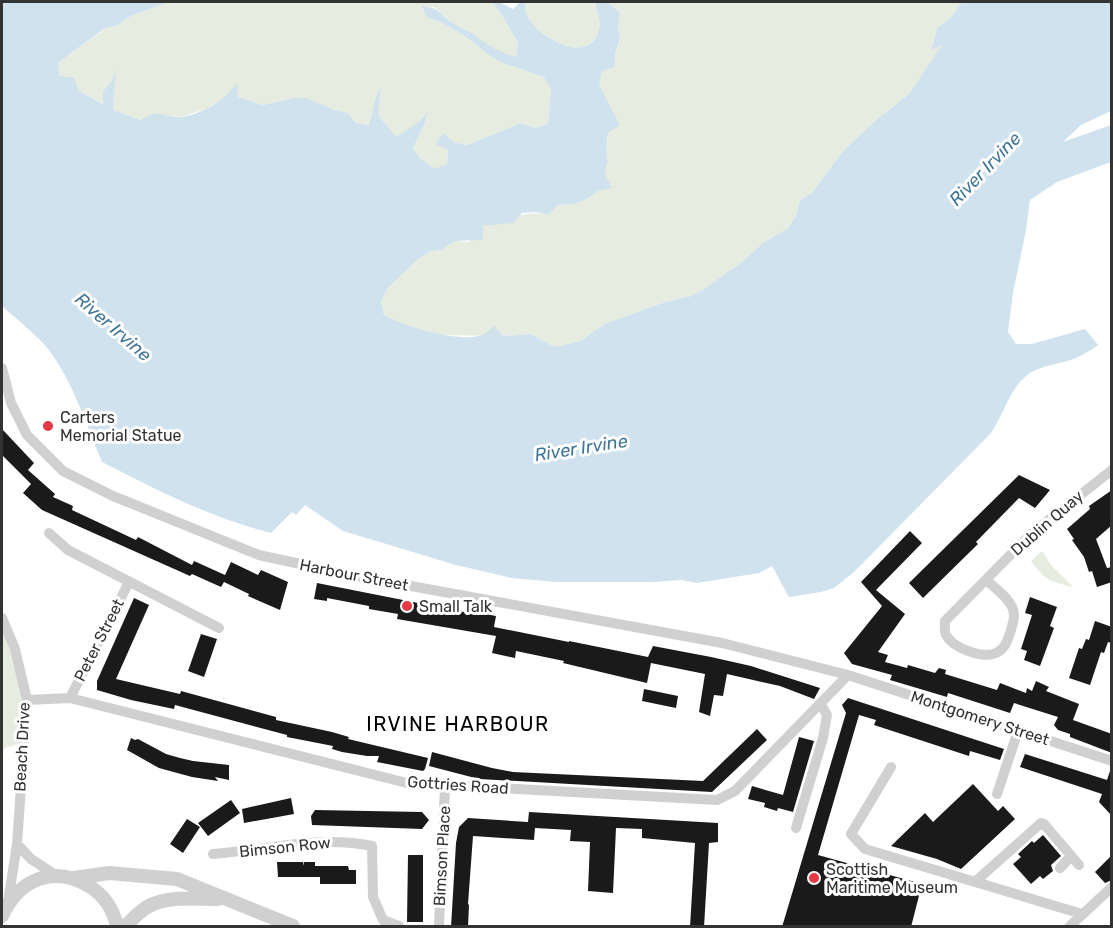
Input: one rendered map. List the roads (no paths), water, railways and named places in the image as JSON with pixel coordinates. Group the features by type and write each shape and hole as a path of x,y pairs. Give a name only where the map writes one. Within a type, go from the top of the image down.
{"street":[{"name":"Harbour Street","path":"2,368 11,403 27,435 63,471 113,496 260,555 351,575 722,643 848,675"},
{"name":"Dublin Quay","path":"986,580 1006,598 1015,616 1007,642 996,653 986,655 978,654 951,642 945,633 945,621 1031,534 1112,470"},
{"name":"Peter Street","path":"49,533 68,550 219,628"},
{"name":"Peter Street","path":"70,698 129,582"},
{"name":"Beach Drive","path":"2,618 15,649 27,700 16,844 8,902"},
{"name":"Gottries Road","path":"27,700 70,698 406,783 717,800 735,791 848,675"},
{"name":"Montgomery Street","path":"848,675 1112,761"},
{"path":"796,828 823,738 827,715 820,703"},
{"path":"997,794 1018,731"},
{"path":"891,767 851,834 865,849 1082,914"},
{"name":"Bimson Place","path":"439,927 445,786"},
{"path":"975,882 1041,823 1079,865"},
{"name":"Bimson Row","path":"213,854 308,842 348,841 372,846 374,897 383,920 399,927"},
{"path":"16,844 31,859 57,876"},
{"path":"1060,868 1071,856"},
{"path":"2,916 8,902 21,889 37,879 57,876 74,878 109,873 177,879 293,927"},
{"path":"74,878 99,892 112,911 117,927"},
{"path":"1070,927 1112,886"},
{"path":"125,927 146,907 158,902 182,899 223,899"}],"water":[{"name":"River Irvine","path":"2,2 169,2 104,29 58,63 60,76 74,78 79,91 103,104 103,91 112,81 116,68 113,110 140,120 153,114 182,117 198,113 213,105 237,83 238,97 263,105 293,98 307,98 347,113 356,123 369,125 375,99 381,86 378,115 396,137 419,122 428,111 413,149 434,169 447,164 448,150 436,144 443,133 453,142 467,145 521,123 535,128 548,124 551,89 544,77 501,62 441,22 427,18 421,6 436,10 492,47 516,57 518,42 491,2 499,2 513,9 520,2 525,2 526,12 532,24 552,39 575,48 586,46 594,40 599,29 595,2 609,2 620,13 618,26 620,39 615,54 615,67 602,71 599,85 620,125 608,133 606,147 608,161 605,174 612,188 598,191 575,204 557,205 549,215 536,212 522,213 513,223 483,226 483,240 455,241 443,249 429,252 417,260 387,289 381,302 384,315 432,332 472,337 482,335 494,326 503,336 531,334 554,347 581,341 604,324 665,302 691,296 742,262 763,243 788,228 796,216 800,200 812,193 843,151 909,94 942,45 931,50 937,28 952,16 962,2 1111,2 1111,111 1081,125 1063,142 1111,125 1111,162 1057,182 1030,200 1008,332 1016,344 1032,344 1085,329 1098,345 1072,360 1044,367 1025,377 1015,388 991,433 854,572 834,588 821,592 789,597 772,566 759,573 697,583 681,580 556,582 512,578 456,565 343,531 305,505 296,515 292,512 271,533 248,527 185,502 102,462 79,404 58,363 38,338 2,306"}],"place":[{"name":"Carters Memorial Statue","path":"48,426"},
{"name":"Small Talk","path":"407,606"},
{"name":"Scottish Maritime Museum","path":"814,878"}],"district":[{"name":"IRVINE HARBOUR","path":"458,724"}]}
